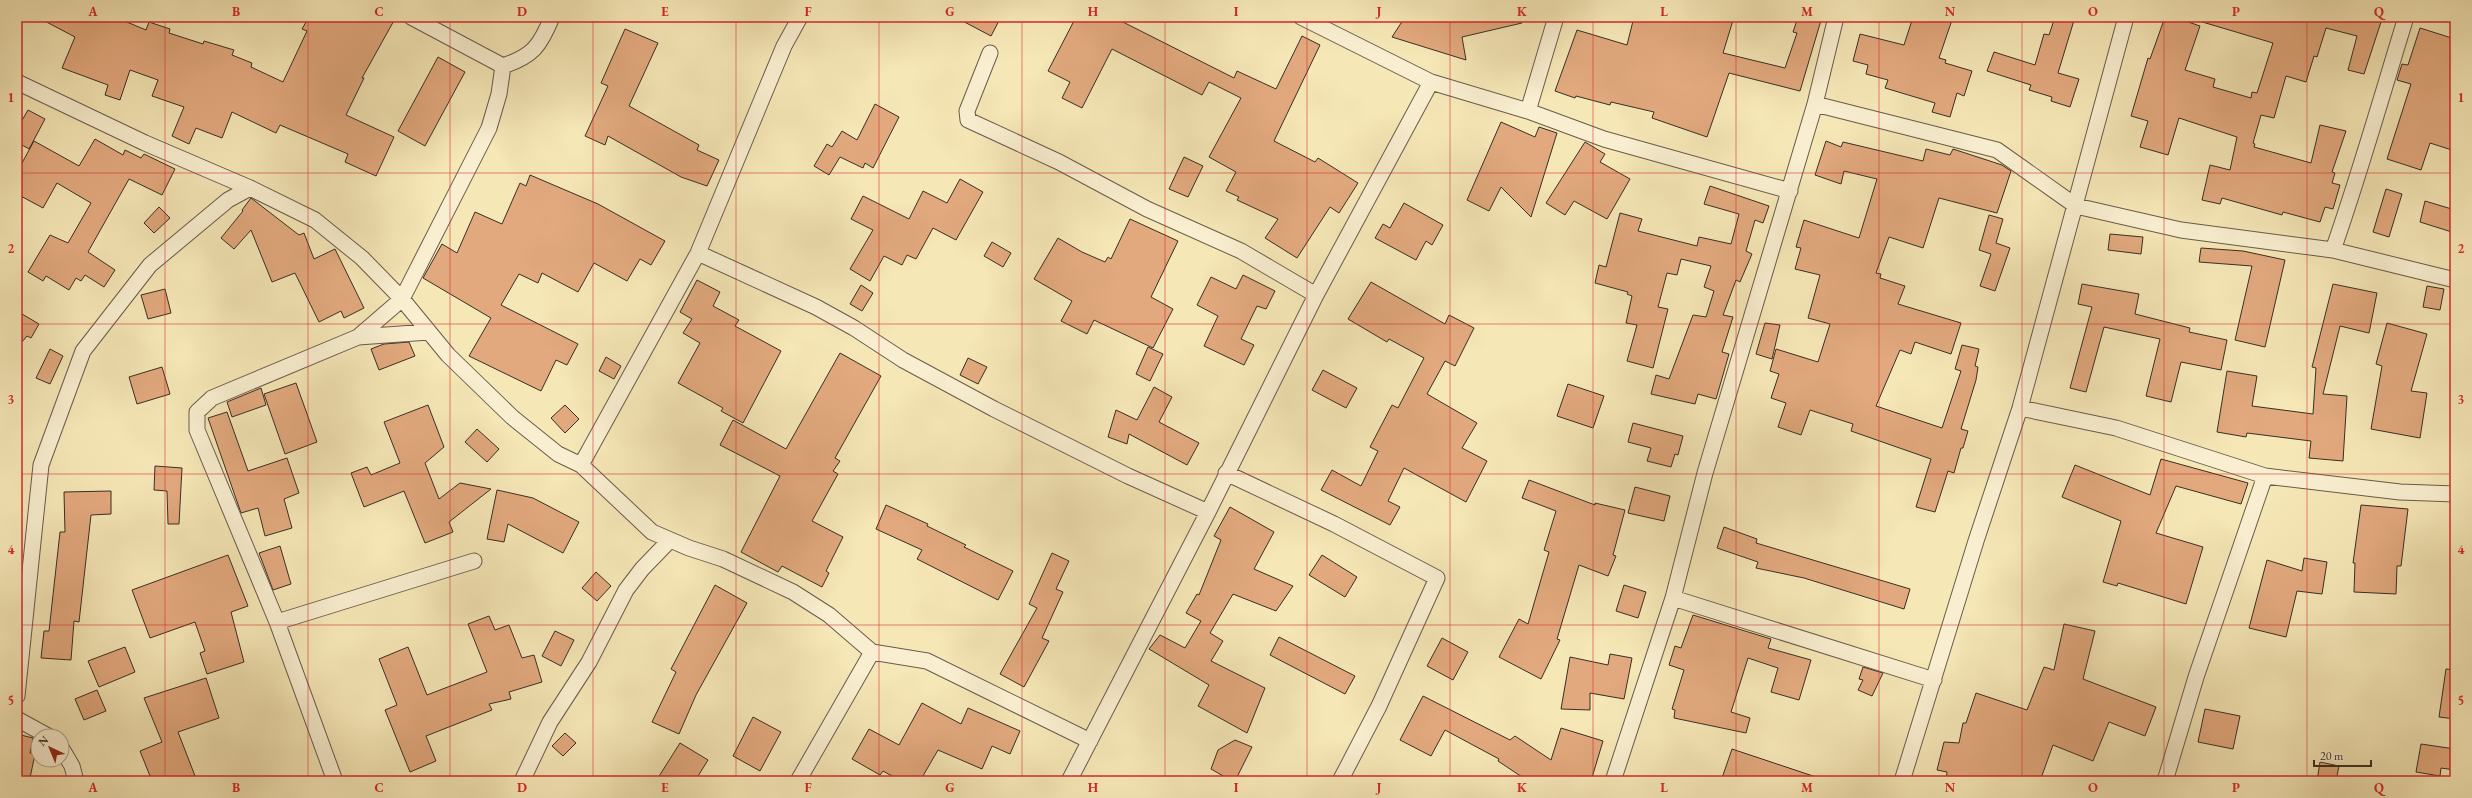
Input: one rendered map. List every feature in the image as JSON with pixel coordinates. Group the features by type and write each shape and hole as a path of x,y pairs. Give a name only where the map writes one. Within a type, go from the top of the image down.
{"street":[{"path":"411,17 503,66 523,60 542,40 552,17"},
{"path":"581,465 698,253 784,46 800,17"},
{"path":"1301,17 1431,82 1528,111 1604,139 1790,191"},
{"path":"1528,111 1556,17"},
{"path":"1613,781 1674,598 1705,473 1815,104 1836,17"},
{"path":"1902,781 1976,542 2020,408 2126,17"},
{"path":"2333,250 2359,177 2375,115 2406,17"},
{"path":"990,53 967,111 968,120 1059,162 1147,209 1241,251 1316,295"},
{"path":"358,337 402,298 489,128 499,94 503,66"},
{"path":"17,82 145,143 250,188 315,220 336,235 402,298 429,332 478,385 512,417 558,454 581,465 652,532 689,548 723,559 793,592 829,615 872,652 927,661 1090,742"},
{"path":"1069,781 1208,512 1226,473 1316,295 1431,82"},
{"path":"1815,104 1996,150 2076,206 2181,230 2333,250 2455,280"},
{"path":"17,696 41,465 83,351 150,265 228,200 250,188"},
{"path":"698,253 816,307 854,328 903,360 994,409 1128,476 1208,512"},
{"path":"335,781 277,622 197,430 197,412 212,398 358,337 429,332"},
{"path":"2020,408 2116,428 2265,476 2400,492 2455,494"},
{"path":"1226,473 1334,524 1437,578 1379,706 1340,781"},
{"path":"2165,781 2196,677 2265,476"},
{"path":"522,781 550,722 589,662 626,590 642,569 670,540"},
{"path":"277,622 474,561"},
{"path":"1674,598 1934,680"},
{"path":"798,781 872,652"},
{"path":"17,719 33,728"},
{"path":"70,763 76,781"}],"building":[{"path":"37,17 115,17 146,30 149,22 170,29 169,33 203,44 204,41 234,50 232,55 252,63 251,67 283,82 307,31 302,29 309,17 396,17 362,78 364,78 346,115 394,137 376,176 345,162 348,154 280,125 276,133 232,112 222,138 196,128 189,144 172,136 184,107 152,96 158,80 130,70 120,100 105,95 108,85 62,68 75,37"},
{"path":"955,17 1001,17 991,36"},
{"path":"1076,17 1113,17 1234,78 1237,71 1276,89 1302,36 1320,45 1274,141 1315,162 1318,158 1358,183 1339,213 1330,207 1297,258 1265,238 1278,219 1237,200 1239,197 1226,191 1236,172 1209,157 1241,98 1209,82 1202,95 1112,49 1082,108 1062,98 1070,82 1048,71"},
{"path":"1405,17 1521,17 1522,23 1462,37 1466,60 1392,37"},
{"path":"1634,17 1734,17 1723,53 1785,68 1797,33 1793,32 1798,17 1822,17 1800,91 1729,73 1707,137 1652,118 1654,112 1611,102 1610,105 1576,96 1575,98 1555,91 1577,30 1627,45"},
{"path":"1913,17 1953,17 1939,58 1946,60 1945,63 1972,71 1964,96 1957,93 1950,117 1932,112 1935,103 1885,88 1888,80 1866,74 1868,65 1853,61 1860,34 1904,45"},
{"path":"2055,17 2075,17 2058,73 2079,79 2070,107 2051,101 2052,97 2029,90 2031,85 1987,71 1994,52 2035,65 2044,34 2049,35"},
{"path":"2165,17 2174,17 2200,26 2185,70 2215,79 2213,87 2251,98 2252,92 2257,93 2273,43 2199,21 2200,17 2363,17 2381,22 2364,74 2348,70 2357,36 2326,28 2317,57 2314,56 2306,82 2286,76 2274,118 2261,115 2253,143 2255,144 2254,147 2311,163 2320,125 2346,131 2332,172 2335,173 2332,183 2340,185 2333,209 2325,207 2320,222 2283,212 2282,215 2222,198 2220,204 2202,200 2210,165 2230,170 2237,137 2179,118 2168,155 2140,147 2148,121 2131,116 2148,58 2150,59"},
{"path":"2420,28 2455,39 2455,151 2430,143 2421,170 2387,159 2411,84 2397,80 2402,64 2408,65"},
{"path":"625,29 658,43 629,106 699,145 697,150 719,160 707,186 681,177 608,136 605,145 585,136 608,86 601,83"},
{"path":"438,57 465,72 425,146 398,131"},
{"path":"875,104 899,117 873,168 865,163 863,168 840,157 829,175 814,166 827,144 832,147 842,131 857,140"},
{"path":"28,110 45,119 29,149 17,142 17,129"},
{"path":"1501,122 1535,137 1539,127 1557,133 1531,217 1501,187 1489,211 1467,200"},
{"path":"95,139 123,155 125,150 141,158 144,154 175,169 162,195 129,179 88,252 115,270 104,287 85,275 81,281 76,278 69,290 46,276 43,281 28,272 50,235 68,243 91,203 57,183 43,208 17,194 17,172 34,141 79,166"},
{"path":"1826,141 1841,147 1843,142 1923,161 1926,149 1950,155 1953,149 2002,165 2011,171 1997,213 1939,198 1923,248 1889,237 1876,273 1881,274 1880,278 1905,286 1898,304 1961,323 1951,354 1915,342 1911,354 1900,350 1876,406 1942,428 1961,371 1955,369 1962,345 1979,349 1975,366 1978,367 1976,380 1961,429 1968,431 1963,448 1961,448 1954,473 1948,471 1935,512 1916,507 1931,459 1851,431 1853,424 1810,410 1801,435 1778,427 1786,403 1771,398 1779,374 1770,371 1776,349 1818,362 1830,324 1808,318 1820,275 1795,269 1801,248 1796,247 1804,220 1859,238 1877,179 1844,171 1841,184 1815,175"},
{"path":"1585,142 1605,154 1600,162 1630,179 1607,219 1574,201 1565,215 1546,203"},
{"path":"1184,157 1203,166 1188,197 1169,189"},
{"path":"530,175 598,204 665,241 651,265 640,259 627,281 594,263 578,292 542,273 538,283 519,274 501,305 578,344 567,365 556,360 541,391 469,356 491,318 423,278 442,244 457,253 475,212 502,224 520,183 526,186"},
{"path":"960,179 983,192 956,240 933,228 916,259 907,255 902,265 884,256 870,281 850,269 873,230 851,219 863,196 909,219 923,191 947,203"},
{"path":"1710,186 1769,206 1763,223 1755,220 1746,251 1752,254 1740,282 1736,280 1723,315 1733,317 1722,352 1729,354 1716,399 1698,394 1695,404 1651,394 1656,375 1669,379 1693,315 1706,317 1714,291 1704,287 1711,266 1681,259 1677,275 1667,273 1658,307 1668,309 1653,368 1627,361 1637,325 1626,323 1632,296 1627,294 1628,292 1595,283 1599,265 1606,267 1620,213 1642,219 1638,231 1697,246 1699,237 1731,244 1739,214 1704,204"},
{"path":"2386,189 2402,194 2389,237 2373,232"},
{"path":"251,198 299,235 304,233 314,259 335,249 364,308 344,318 341,311 319,322 295,273 272,282 251,230 234,249 221,238 243,211 242,210"},
{"path":"2425,201 2455,210 2455,233 2420,222"},
{"path":"1404,203 1443,225 1432,245 1426,241 1416,260 1375,238 1383,224 1390,228"},
{"path":"159,207 170,218 154,233 144,223"},
{"path":"1989,215 2003,219 1996,243 2010,248 1995,291 1980,286 1991,254 1979,250"},
{"path":"1130,219 1178,241 1151,297 1173,309 1153,348 1094,320 1087,334 1061,321 1072,301 1034,279 1058,238 1082,252 1105,262 1108,257 1111,259"},
{"path":"2110,234 2143,237 2141,254 2108,250"},
{"path":"992,242 1011,253 1003,267 984,256"},
{"path":"2201,248 2243,251 2285,260 2265,347 2235,340 2252,266 2199,262"},
{"path":"1243,275 1275,291 1266,309 1257,306 1241,339 1254,345 1244,365 1204,346 1218,316 1197,305 1211,277 1236,289"},
{"path":"697,280 720,292 713,306 739,320 735,326 781,351 743,423 721,411 723,408 678,383 700,343 683,333 692,319 680,312"},
{"path":"1371,282 1445,324 1449,315 1474,328 1455,366 1445,361 1427,394 1477,423 1462,448 1487,461 1466,502 1404,468 1388,501 1400,507 1390,525 1321,490 1332,470 1361,486 1378,451 1370,447 1392,405 1398,408 1424,358 1389,339 1387,342 1348,319"},
{"path":"2082,284 2139,294 2135,314 2190,328 2189,332 2227,340 2221,370 2181,362 2171,402 2146,396 2160,339 2104,327 2086,392 2070,388 2092,307 2078,304"},
{"path":"2333,284 2377,293 2369,333 2340,326 2323,394 2347,396 2343,461 2309,458 2311,441 2247,433 2246,437 2217,432 2227,371 2257,376 2252,406 2313,414 2316,368 2312,367"},
{"path":"861,285 873,293 862,311 850,304"},
{"path":"2427,286 2444,289 2440,310 2423,307"},
{"path":"165,289 171,313 148,319 141,295"},
{"path":"17,311 39,324 31,338 27,336 17,348"},
{"path":"1765,323 1780,325 1772,359 1756,354"},
{"path":"2387,323 2427,334 2411,391 2427,393 2420,438 2371,429 2382,366 2376,364"},
{"path":"409,342 415,356 379,370 371,349 384,344"},
{"path":"1148,347 1163,354 1150,381 1136,374"},
{"path":"50,349 63,356 50,384 36,378"},
{"path":"840,353 881,376 835,458 840,461 833,471 838,474 812,521 843,537 826,571 829,573 822,587 782,566 778,572 741,552 780,476 720,445 733,420 786,449"},
{"path":"606,357 621,366 614,379 599,371"},
{"path":"968,358 987,367 978,384 960,375"},
{"path":"162,367 170,394 137,404 129,377"},
{"path":"1323,370 1357,388 1346,408 1312,390"},
{"path":"296,383 317,442 285,454 264,394"},
{"path":"1568,384 1604,396 1593,428 1557,416"},
{"path":"1154,387 1172,397 1159,422 1199,443 1187,465 1129,434 1127,444 1108,437 1116,410 1137,420"},
{"path":"261,388 266,405 232,417 227,402"},
{"path":"428,405 444,447 425,463 439,499 460,483 491,489 449,522 453,532 425,543 404,491 364,507 351,473 367,467 371,475 400,463 384,422"},
{"path":"565,405 579,419 565,433 551,418"},
{"path":"227,412 248,471 287,458 299,493 284,499 292,528 265,536 258,508 241,513 208,418"},
{"path":"1633,423 1683,436 1678,455 1675,454 1671,467 1647,461 1651,448 1628,442"},
{"path":"477,429 499,449 487,462 465,442"},
{"path":"2161,459 2248,483 2241,504 2176,486 2156,533 2203,547 2186,604 2118,583 2117,586 2103,582 2121,521 2062,497 2075,465 2150,495"},
{"path":"155,466 182,468 179,524 168,524 167,491 154,490"},
{"path":"1529,480 1595,505 1595,503 1625,510 1613,555 1616,556 1608,576 1579,565 1557,639 1560,640 1541,679 1499,657 1519,619 1528,624 1549,552 1544,550 1556,511 1522,498"},
{"path":"1635,487 1670,496 1664,521 1628,513"},
{"path":"497,490 533,498 579,522 563,553 508,524 504,542 487,539"},
{"path":"111,491 111,514 91,515 79,622 74,621 71,660 41,658 44,631 49,631 60,532 65,532 64,492"},
{"path":"886,505 928,524 927,526 966,545 964,547 1013,571 998,600 917,559 922,550 876,529"},
{"path":"2361,505 2408,509 2401,566 2397,566 2396,594 2354,592 2355,563 2353,563"},
{"path":"1230,507 1274,532 1254,569 1293,586 1276,611 1233,594 1210,633 1223,641 1211,661 1265,688 1247,733 1198,706 1209,685 1149,649 1160,635 1185,648 1201,621 1186,613 1197,594 1199,595 1221,540 1214,536"},
{"path":"1724,527 1757,539 1756,543 1910,589 1904,609 1804,578 1756,568 1758,562 1717,548"},
{"path":"280,546 291,584 273,590 259,553"},
{"path":"1052,553 1069,561 1056,589 1063,592 1042,638 1049,641 1024,687 1000,674 1037,608 1029,604"},
{"path":"228,555 248,606 231,612 244,662 207,674 200,653 205,651 195,622 150,638 132,590"},
{"path":"1322,555 1357,577 1345,597 1309,575"},
{"path":"2304,558 2327,562 2322,594 2297,591 2286,637 2249,628 2267,560 2302,571"},
{"path":"596,572 611,586 597,601 582,588"},
{"path":"715,585 747,603 696,695 679,734 652,722 676,672 671,669"},
{"path":"1624,585 1646,592 1638,618 1616,611"},
{"path":"1693,615 1771,639 1768,648 1811,660 1799,700 1771,692 1778,668 1748,658 1731,712 1750,718 1746,733 1674,718 1675,710 1672,709 1684,670 1669,665 1675,646 1681,648"},
{"path":"489,616 495,630 509,625 522,658 534,655 542,682 509,692 511,699 489,704 492,710 426,736 436,761 410,772 385,710 397,705 379,659 408,647 427,695 487,672 468,624"},
{"path":"2064,624 2095,631 2083,679 2156,707 2145,736 2109,722 2093,761 2053,745 2040,781 1946,781 1947,772 1937,770 1944,742 1959,743 1963,723 1966,723 1976,693 2027,710 2044,667 2054,670"},
{"path":"555,631 574,640 561,666 542,656"},
{"path":"1279,637 1355,676 1345,694 1270,655"},
{"path":"1442,638 1468,652 1453,680 1427,666"},
{"path":"125,647 135,672 99,687 88,661"},
{"path":"1610,654 1632,658 1624,699 1590,693 1590,710 1561,709 1570,657 1608,665"},
{"path":"1863,667 1883,673 1872,696 1858,690 1863,680 1859,679"},
{"path":"2446,669 2455,670 2455,719 2439,717"},
{"path":"206,678 219,718 178,732 197,781 152,781 140,751 162,742 144,698"},
{"path":"97,690 106,711 84,720 75,699"},
{"path":"1423,696 1510,740 1515,736 1551,760 1561,728 1603,741 1591,781 1528,781 1498,761 1499,759 1445,730 1431,756 1400,740"},
{"path":"922,703 961,724 968,708 1020,731 1010,754 992,746 982,769 938,750 920,781 901,781 883,771 880,775 852,759 869,729 899,745"},
{"path":"2205,709 2240,716 2233,749 2198,742"},
{"path":"753,717 781,732 760,771 733,756"},
{"path":"565,733 576,743 563,756 552,746"},
{"path":"17,734 30,737 30,768 32,768 30,778 24,776 23,781 17,780"},
{"path":"1235,740 1252,747 1235,781 1232,781 1211,769 1218,750"},
{"path":"680,743 708,760 695,781 656,781"},
{"path":"2421,744 2455,749 2455,770 2441,768 2440,776 2416,772"},
{"path":"1732,749 1819,778 1818,781 1721,781"},
{"path":"2320,762 2339,766 2336,781 2317,781"}]}
